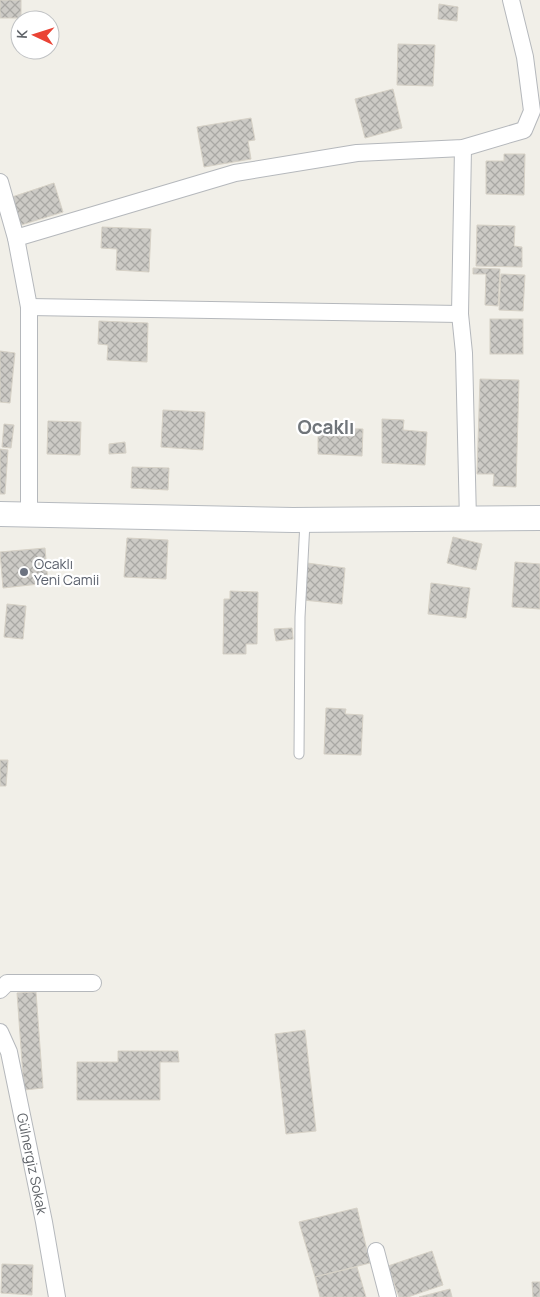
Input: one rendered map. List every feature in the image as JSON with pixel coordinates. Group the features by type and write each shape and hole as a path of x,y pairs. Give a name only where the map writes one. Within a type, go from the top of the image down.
{"main road":[{"path":"0,514 306,520 540,518"}],"street":[{"path":"16,238 235,173 357,153 462,148 524,130 532,111 525,57 511,0"},
{"path":"462,148 460,314 464,353 468,520"},
{"path":"0,182 16,238 29,307 29,515"},
{"path":"29,307 460,314"},
{"path":"0,990 7,983 93,983"},
{"name":"Gülnergiz Sokak","path":"0,1032 9,1052 44,1222 57,1297"},
{"path":"376,1251 388,1297"}],"lane":[{"path":"299,754 300,617 306,520"}],"building":[{"path":"0,0 21,0 21,10 10,10 10,18 0,18"},
{"path":"439,4 458,7 457,21 438,19"},
{"path":"398,44 435,45 433,86 397,85"},
{"path":"393,89 402,128 365,138 355,99"},
{"path":"251,118 255,140 248,141 251,159 204,167 197,127"},
{"path":"504,154 525,154 524,195 486,194 486,161 504,161"},
{"path":"54,183 63,212 21,225 12,197"},
{"path":"477,225 515,226 514,246 522,247 522,267 476,266"},
{"path":"102,227 151,229 149,272 116,270 117,249 101,248"},
{"path":"473,268 500,269 498,306 485,305 486,274 473,274"},
{"path":"501,274 525,275 523,311 499,310"},
{"path":"490,319 523,319 523,354 490,354"},
{"path":"99,321 148,323 147,362 107,360 108,345 98,344"},
{"path":"0,351 15,353 10,403 0,402"},
{"path":"480,379 519,380 516,487 493,486 494,474 477,474"},
{"path":"163,410 205,412 203,450 161,447"},
{"path":"382,419 404,420 403,430 427,432 425,465 382,463"},
{"path":"48,421 81,422 80,455 47,454"},
{"path":"4,424 14,425 11,448 2,447"},
{"path":"318,428 363,429 362,456 318,454"},
{"path":"125,442 126,453 109,454 109,444"},
{"path":"0,449 8,450 5,494 0,494"},
{"path":"132,467 169,468 168,490 131,488"},
{"path":"453,537 482,544 476,570 447,563"},
{"path":"127,538 168,540 166,579 124,577"},
{"name":"Ocaklı Yeni Camii","path":"45,548 48,583 3,588 0,552"},
{"path":"515,562 540,564 540,609 512,607"},
{"path":"307,563 345,568 342,604 303,600"},
{"path":"431,583 470,588 466,618 428,614"},
{"path":"230,591 258,592 257,644 246,644 246,654 223,654 224,599 230,599"},
{"path":"7,604 26,606 23,639 4,637"},
{"path":"292,628 293,639 276,641 274,629"},
{"path":"326,708 346,709 345,714 363,715 361,755 324,754"},
{"path":"0,760 8,760 6,786 0,786"},
{"path":"36,992 43,1088 24,1090 17,993"},
{"path":"305,1030 316,1131 286,1134 275,1034"},
{"path":"118,1051 178,1051 179,1062 160,1062 160,1100 77,1100 77,1062 118,1062"},
{"path":"357,1208 370,1263 315,1277 299,1222"},
{"path":"432,1251 443,1285 408,1297 399,1297 388,1266"},
{"path":"2,1264 33,1265 32,1295 1,1293"},
{"path":"357,1267 366,1297 320,1297 315,1277"},
{"path":"532,1282 540,1282 540,1297 533,1297"},
{"path":"450,1289 452,1297 419,1297"}],"place":[{"name":"Ocaklı Yeni Camii","path":"24,572"}],"district":[{"name":"Ocaklı","path":"326,427"}]}
